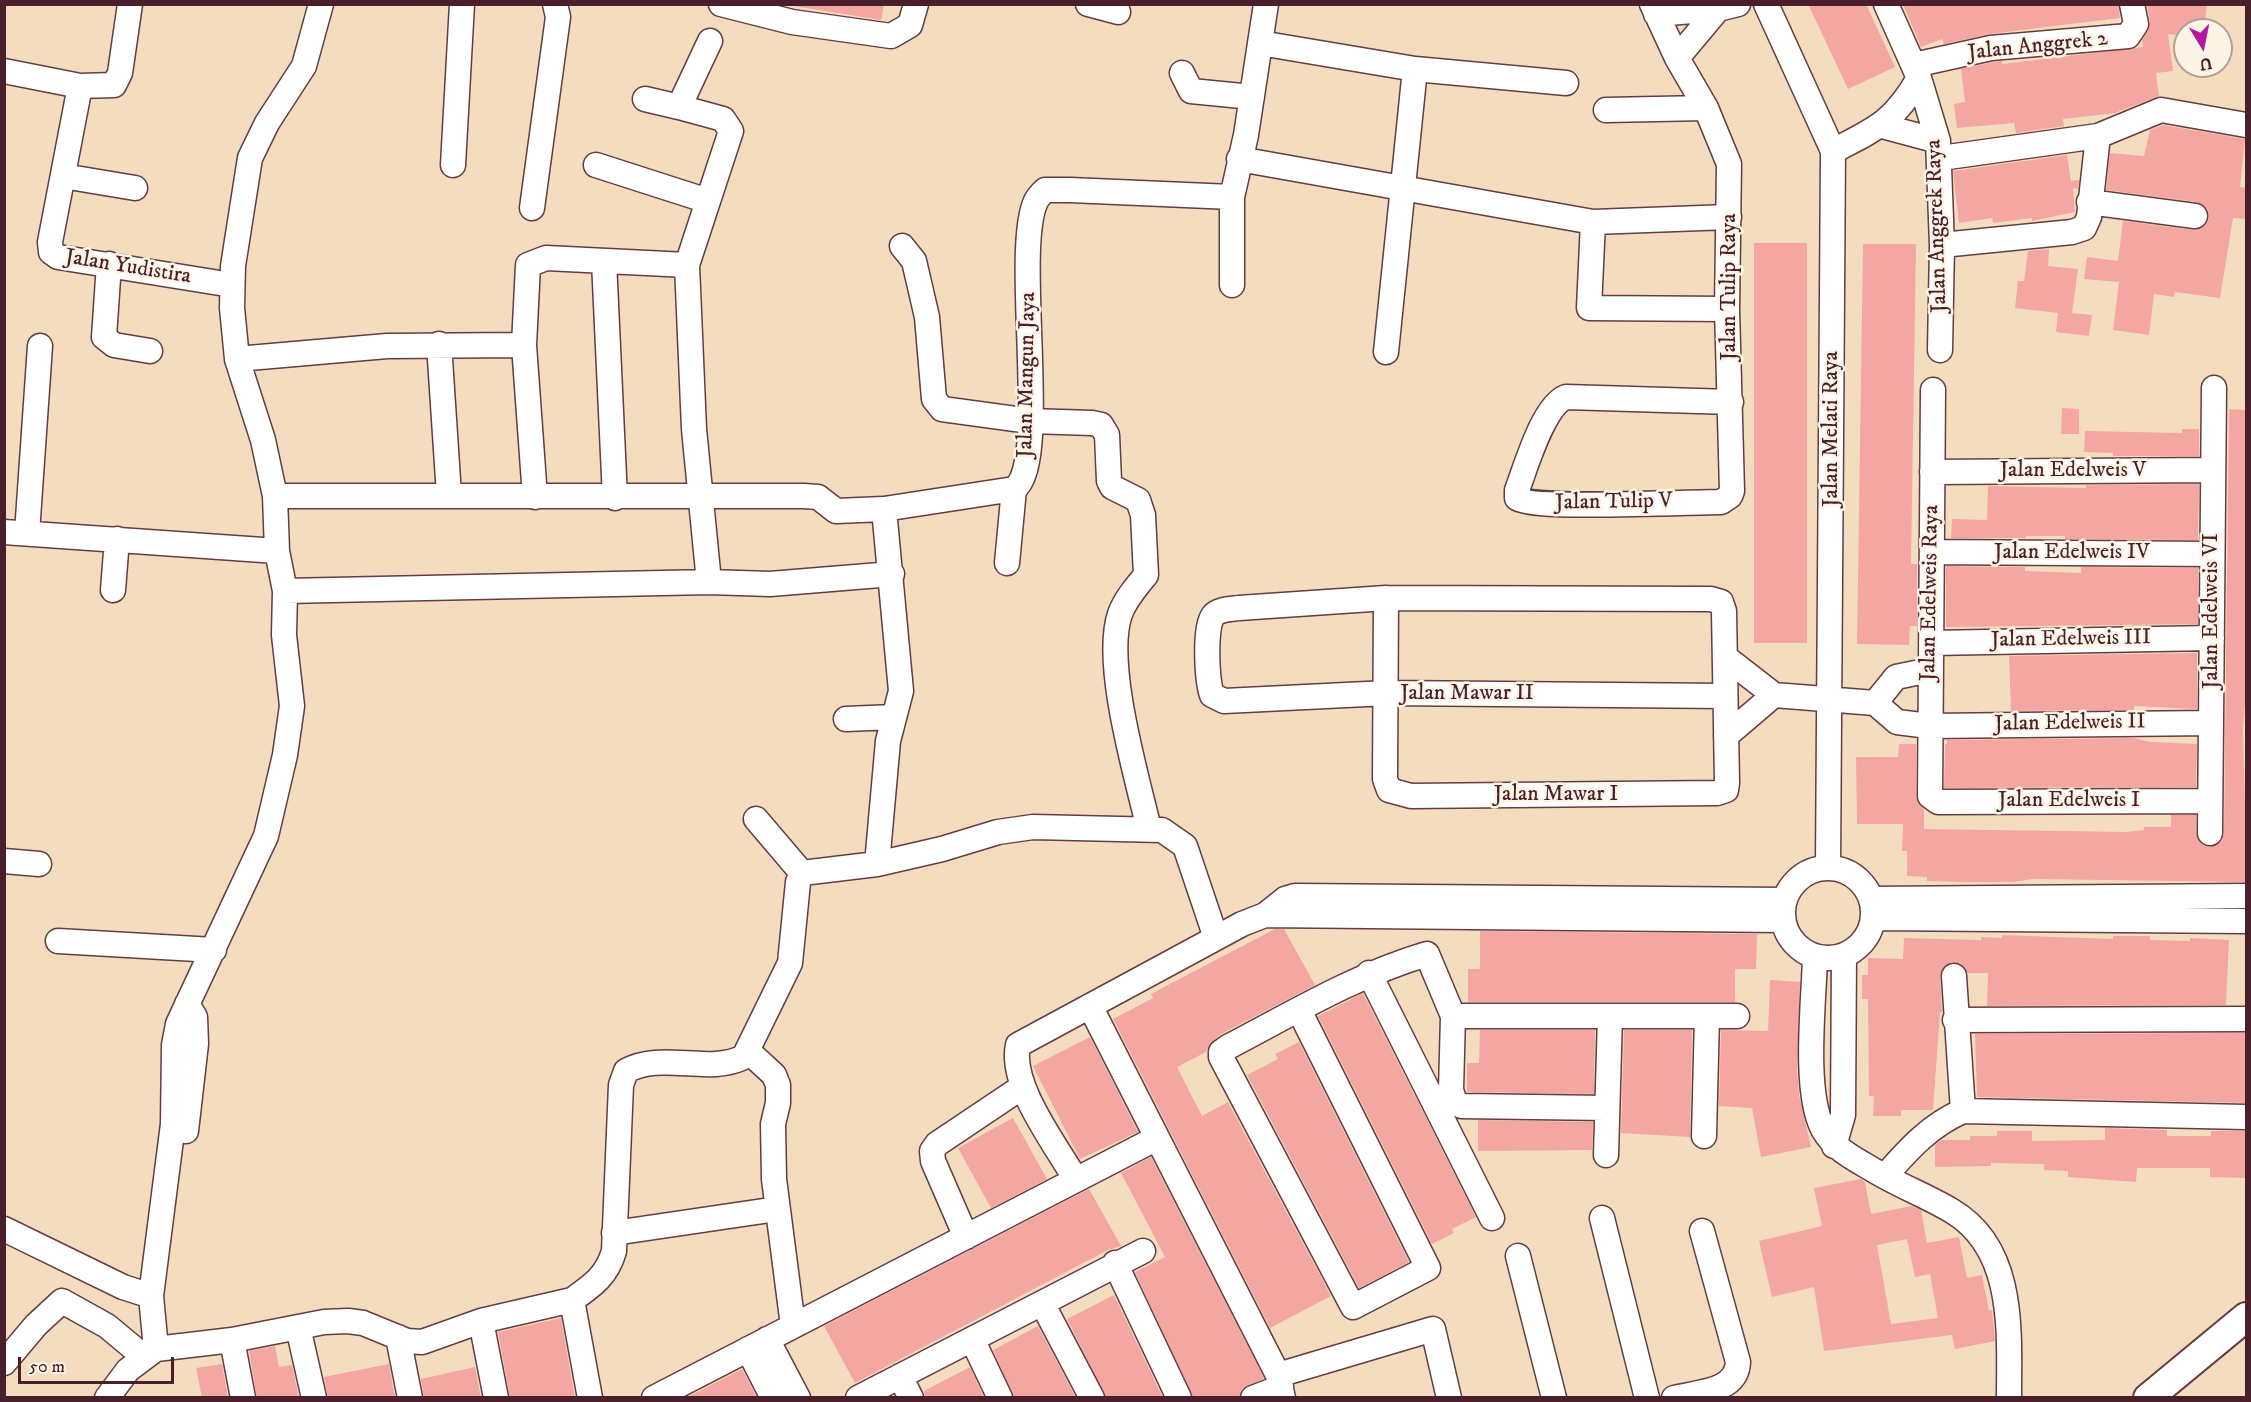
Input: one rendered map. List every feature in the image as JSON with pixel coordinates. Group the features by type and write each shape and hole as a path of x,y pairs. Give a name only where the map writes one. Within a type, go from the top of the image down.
{"street":[{"path":"4,71 80,86 108,86 118,80 130,4"},
{"path":"150,1353 152,1288 177,1148 174,1046 178,1024 266,836 285,755 292,706 284,635 285,591 277,551 275,496 263,440 237,359 232,285 241,206 250,158 267,123 304,66 321,4"},
{"path":"453,165 462,4"},
{"path":"532,208 558,17 555,4"},
{"path":"721,4 782,12 891,36 913,15"},
{"path":"1088,4 1118,12"},
{"path":"1232,285 1232,197 1252,97 1266,4"},
{"name":"Jalan Melati Raya","path":"1766,4 1833,151 1831,699 1828,868"},
{"name":"Jalan Anggrek Raya","path":"1886,4 1916,72 1939,150 1942,245 1940,350"},
{"name":"Jalan Anggrek 2","path":"1916,72 1991,48 2128,36 2136,24 2132,4"},
{"path":"1654,9 1728,7"},
{"path":"1683,67 1728,7"},
{"name":"Jalan Tulip Raya","path":"1654,9 1706,108 1729,164 1727,309 1732,491 1730,496 1721,502"},
{"path":"679,107 710,41"},
{"path":"1260,43 1415,69 1566,83"},
{"path":"1386,352 1415,69"},
{"path":"1833,151 1882,126 1905,103 1916,72"},
{"path":"1182,73 1191,91 1252,97"},
{"name":"Jalan Yudistira","path":"80,86 50,242 51,252 58,257 232,285"},
{"path":"645,99 723,119 731,131 687,265 694,429 709,582"},
{"path":"1606,110 1706,108"},
{"path":"1882,126 1939,150 2098,136 2161,110 2247,125"},
{"path":"1942,245 2079,231 2087,223 2098,136"},
{"path":"1239,159 1402,186 1503,207 1593,222 1729,217"},
{"path":"596,165 708,201"},
{"path":"63,176 135,188"},
{"name":"Jalan Mangun Jaya","path":"275,496 449,495 701,498 804,496 818,497 836,511 884,509 1014,489 1024,480 1030,422 1030,236 1036,200 1045,190 1232,197"},
{"path":"2089,202 2194,216"},
{"path":"1593,222 1589,308 1727,309"},
{"path":"902,246 914,261 927,317 934,399 942,410 1030,422 1092,423 1103,427 1107,435 1108,481 1112,487 1135,496 1143,515 1146,575 1132,591 1120,615 1117,652 1119,697 1149,829"},
{"path":"535,497 524,345 528,266 546,258 687,265"},
{"path":"604,261 615,498"},
{"path":"109,264 104,337 114,345 150,351"},
{"path":"237,359 439,344 524,345"},
{"path":"439,344 449,495"},
{"path":"40,346 16,532 277,551"},
{"name":"Jalan Edelweis VI","path":"2210,833 2214,388"},
{"name":"Jalan Edelweis Raya","path":"1930,796 1933,390"},
{"name":"Jalan Tulip V","path":"1721,502 1550,504 1521,501 1517,498 1517,490 1546,418 1553,406 1566,397 1731,402"},
{"name":"Jalan Edelweis V","path":"1932,472 2213,470"},
{"path":"1007,563 1014,489"},
{"path":"877,864 888,741 899,705 901,677 884,509"},
{"path":"113,590 117,539"},
{"name":"Jalan Edelweis IV","path":"1932,552 2212,554"},
{"path":"285,591 709,582 770,584 892,574"},
{"path":"1386,598 1386,693"},
{"name":"Jalan Mawar I","path":"1212,695 1208,682 1209,627 1213,616 1218,612 1239,608 1386,598 1717,600 1724,607 1727,787 1717,793 1411,796 1396,793 1386,786 1386,693"},
{"name":"Jalan Edelweis III","path":"1931,643 2212,638"},
{"path":"1725,657 1774,695 1875,703 1896,677 1930,670"},
{"name":"Jalan Mawar II","path":"1212,695 1224,701 1386,693 1725,696"},
{"path":"1726,736 1774,695"},
{"name":"Jalan Edelweis II","path":"1875,703 1897,722 1929,726 2211,723"},
{"path":"846,719 894,717"},
{"name":"Jalan Edelweis I","path":"1930,796 1938,802 2210,801"},
{"path":"756,819 802,873"},
{"path":"802,873 877,864 942,849 998,832 1033,827 1162,830 1185,846 1216,938"},
{"path":"4,861 39,864"},
{"path":"1828,868 1842,870 1855,876 1865,886 1872,909 1864,941 1844,956 1829,959 1815,957 1799,949 1794,943 1783,910 1793,883 1809,872 1828,868"},
{"path":"107,1398 128,1370 150,1353 298,1327 348,1321 363,1323 398,1337 422,1342 482,1321 572,1300 602,1278 610,1266 614,1233 621,1085 626,1071 643,1064 722,1063 737,1060 748,1051 790,963 798,882 802,873"},
{"path":"1076,1180 1022,1087 1016,1052 1018,1045 1216,938 1265,915 1285,899 1295,896 1783,910"},
{"path":"1872,909 2247,896"},
{"path":"1872,909 2247,921"},
{"path":"1265,915 1420,919 1783,910"},
{"path":"1420,919 1427,954 1453,1016 1450,1090 1454,1100 1461,1106 1606,1108"},
{"path":"58,941 214,950"},
{"path":"1299,1010 1428,1268 1353,1307 1220,1055 1228,1047 1369,973 1427,954"},
{"path":"1834,1146 1843,1115 1844,956"},
{"path":"1815,957 1814,1103 1822,1127 1834,1146 1884,1176 1953,1211 1972,1226 1991,1250 2006,1305 2009,1398"},
{"path":"1369,973 1492,1218"},
{"path":"1954,976 1955,1020 1963,1112"},
{"path":"1090,1006 1281,1387"},
{"path":"1453,1016 1737,1016"},
{"path":"1606,1155 1610,1016"},
{"path":"1704,1136 1707,1016"},
{"path":"1955,1020 2247,1018"},
{"path":"748,1051 774,1075 778,1085 778,1103 773,1124 777,1209 793,1326"},
{"path":"966,1237 933,1161 932,1151 937,1144 1022,1087"},
{"path":"1884,1176 1925,1134 1947,1118 1963,1112 2247,1117"},
{"path":"654,1398 1157,1138"},
{"path":"614,1233 777,1209"},
{"path":"1602,1218 1647,1398"},
{"path":"4,1229 123,1287 152,1288"},
{"path":"1674,1398 1728,1384 1738,1372 1738,1362 1702,1231"},
{"path":"858,1398 1115,1263 1143,1251"},
{"path":"1518,1256 1554,1398"},
{"path":"1115,1263 1179,1398"},
{"path":"572,1300 590,1398"},
{"path":"4,1363 36,1325 59,1302 64,1301 150,1353"},
{"path":"1042,1303 1092,1398"},
{"path":"2148,1398 2247,1317"},
{"path":"482,1321 496,1398"},
{"path":"4,1340 36,1325"},
{"path":"298,1327 314,1398"},
{"path":"1253,1398 1433,1329 1449,1398"},
{"path":"398,1337 410,1398"},
{"path":"972,1339 1000,1398"},
{"path":"232,1340 243,1398"},
{"path":"758,1344 773,1398"},
{"path":"758,1344 798,1398"},
{"path":"900,1376 911,1398"}],"building":[{"path":"781,4 884,4 881,20"},
{"path":"1808,4 1866,4 1895,67 1848,89"},
{"path":"1903,4 2118,4 2120,18 1990,34 1944,44 1942,39 1921,47"},
{"path":"2147,4 2207,4 2205,18 2173,18 2173,35 2168,34 2173,71 2156,73 2159,96 2115,113 2063,119 2064,126 2016,133 2014,123 1957,128 1954,104 1965,102 1961,69 1993,62 2002,61 2002,64 2143,47 2142,40 2150,22"},
{"path":"2163,125 2245,139 2240,187 2247,188 2247,219 2233,218 2220,298 2175,292 2174,297 2154,294 2149,335 2113,330 2119,282 2084,279 2087,257 2118,261 2123,221 2194,230 2206,225 2209,218 2208,210 2197,202 2106,190 2110,153 2144,156 2150,130"},
{"path":"2067,155 2071,181 2079,180 2078,189 2073,188 2075,212 2032,221 2032,218 1993,223 1992,218 1959,223 1953,171"},
{"path":"1754,243 1807,243 1807,643 1754,643"},
{"path":"1863,244 1916,244 1911,564 1917,564 1917,626 1910,626 1909,645 1857,644"},
{"path":"2049,249 2048,266 2078,269 2072,313 2092,315 2089,336 2056,332 2058,313 2015,308 2018,281 2024,281 2028,251"},
{"path":"2062,408 2079,409 2079,434 2061,434"},
{"path":"2229,409 2247,410 2247,674 2243,731 2247,882 2032,879 2014,882 1960,882 1927,881 1927,877 1907,876 1907,851 1902,851 1903,824 1857,824 1856,757 1898,757 1899,744 1916,744 1916,796 1918,803 1924,809 1924,829 2127,832 2144,830 2144,827 2171,827 2171,815 2196,815 2196,833 2202,845 2210,847 2222,841 2224,833"},
{"path":"2182,429 2199,429 2199,456 2113,456 2113,453 2084,452 2085,431 2182,433"},
{"path":"2199,484 2198,540 2065,539 2065,536 1951,538 1952,519 1987,520 1988,486 2086,488 2086,485"},
{"path":"1946,566 2025,567 2025,571 2081,573 2081,567 2198,568 2198,624 1946,627"},
{"path":"2197,653 2197,709 2134,706 2134,710 2011,711 2009,656"},
{"path":"2134,738 2150,742 2197,744 2196,787 1944,788 1947,740"},
{"path":"1275,929 1284,929 1315,985 1221,1034 1209,1045 1206,1052 1177,1067 1202,1116 1228,1102 1331,1296 1270,1328 1113,1019 1153,998 1151,994"},
{"path":"1480,931 1757,934 1756,969 1735,969 1735,1002 1468,1002 1468,969 1480,969"},
{"path":"2002,935 2113,939 2113,936 2150,936 2150,940 2190,941 2190,938 2229,940 2226,1005 1987,1006 1988,973 1967,973 1961,964 1952,962 1942,969 1940,976 1942,1012 1940,1012 1933,1110 1901,1110 1901,1116 1873,1116 1874,1096 1869,1096 1868,999 1862,999 1862,975 1868,975 1868,958 1903,959 1904,938 1981,940 1981,937 2002,938"},
{"path":"1770,980 1800,982 1797,1071 1799,1095 1811,1147 1761,1157 1752,1108 1719,1106 1721,1030 1768,1031"},
{"path":"1363,993 1476,1217 1452,1229 1454,1233 1432,1244 1318,1016"},
{"path":"1480,1030 1595,1030 1594,1094 1467,1092 1467,1063 1479,1063"},
{"path":"1624,1030 1692,1030 1690,1137 1621,1133"},
{"path":"2245,1033 2246,1103 1977,1097 1975,1034"},
{"path":"1090,1037 1138,1132 1080,1159 1033,1066"},
{"path":"1299,1042 1409,1262 1359,1288 1247,1075 1278,1059 1275,1054"},
{"path":"1013,1118 1047,1179 991,1208 958,1148"},
{"path":"1478,1120 1593,1122 1592,1150 1478,1151"},
{"path":"2105,1128 2167,1130 2167,1136 2211,1136 2211,1131 2246,1131 2245,1178 2210,1177 2210,1168 2137,1168 2136,1182 2068,1177 2068,1171 2044,1170 2044,1164 1991,1163 1991,1166 1935,1167 1935,1145 1942,1140 1970,1140 1970,1136 1997,1136 1997,1131 2032,1131 2032,1141 2105,1140"},
{"path":"1151,1157 1264,1378 1242,1389 1239,1397 1193,1398 1135,1272 1165,1257 1121,1173"},
{"path":"1861,1179 1865,1182 1871,1214 1912,1206 1921,1210 1927,1243 1959,1237 1967,1278 1982,1275 1989,1311 1992,1310 1995,1341 1955,1349 1952,1335 1824,1351 1814,1287 1772,1297 1759,1241 1822,1226 1814,1188","holes":["1907,1239 1915,1277 1930,1274 1938,1318 1891,1324 1877,1245"]},
{"path":"1089,1189 1121,1246 1108,1250 855,1383 824,1326"},
{"path":"1114,1295 1163,1398 1106,1398 1067,1319"},
{"path":"561,1318 575,1398 510,1398 498,1332"},
{"path":"1038,1326 1076,1398 1014,1398 993,1350"},
{"path":"275,1346 279,1367 292,1365 299,1398 257,1398 249,1351"},
{"path":"222,1364 228,1398 202,1398 196,1368"},
{"path":"389,1364 395,1398 328,1398 324,1377"},
{"path":"475,1367 481,1398 424,1398 421,1379"},
{"path":"970,1367 984,1398 925,1398 924,1391"},
{"path":"742,1369 757,1398 686,1398"}]}
